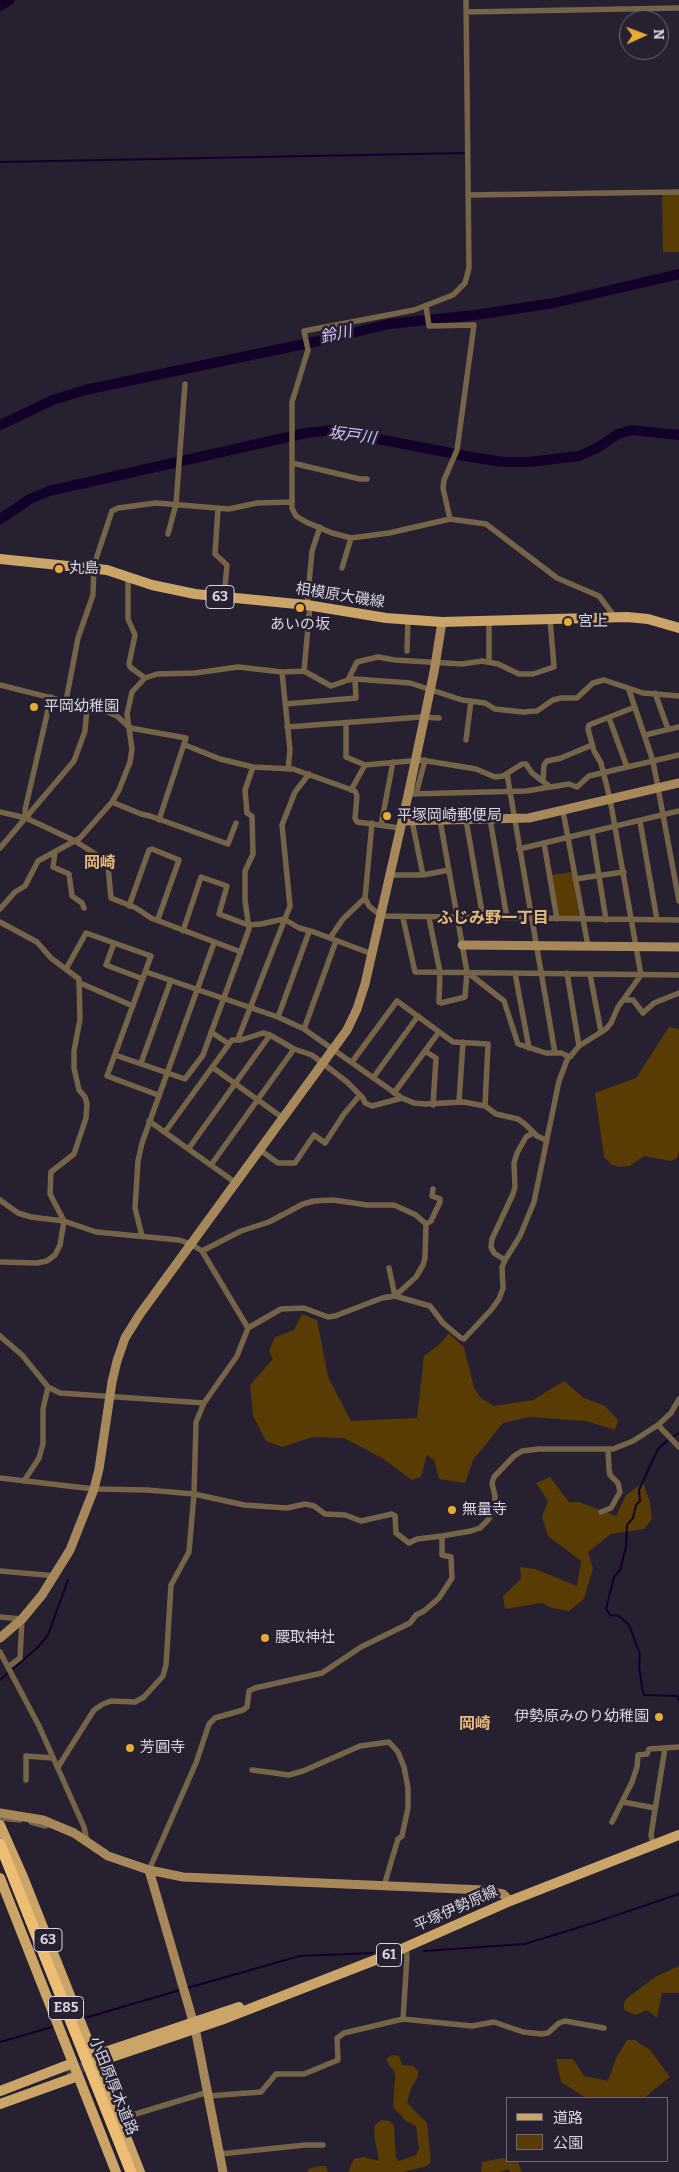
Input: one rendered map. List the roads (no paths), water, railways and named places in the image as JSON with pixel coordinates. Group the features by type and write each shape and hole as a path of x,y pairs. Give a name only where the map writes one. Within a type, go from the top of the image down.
{"highway":[{"name":"小田原厚木道路","path":"0,1844 131,2172"},
{"name":"小田原厚木道路","path":"0,1863 123,2172"}],"main road":[{"name":"相模原大磯線","path":"0,559 95,568 172,590 308,605 408,620 442,622 615,617 648,619 679,628"},
{"name":"63","path":"0,1825 98,2062 118,2119 140,2172"},
{"name":"平塚伊勢原線","path":"98,2062 228,2010 265,2002 406,1948 510,1901 679,1835"},
{"name":"63","path":"0,1878 116,2172"},
{"path":"0,2091 73,2064"},
{"path":"0,2098 67,2073"},
{"path":"0,2104 78,2076"}],"street":[{"path":"466,0 469,268 465,283 453,295 426,309 304,331 308,350 292,402 292,502 296,516 332,533 351,538 389,533 450,519 486,524 557,578 599,596 615,617"},
{"path":"466,12 679,8"},
{"path":"468,195 679,192"},
{"path":"426,309 429,326 474,325 457,450 444,480 443,488 450,519"},
{"path":"168,534 176,504 185,384"},
{"path":"292,463 367,479"},
{"path":"66,701 78,638 93,595 94,565 112,511 118,508 156,503 229,509 257,503 292,502"},
{"path":"218,508 215,554 227,565 224,597"},
{"path":"304,671 312,552 320,528"},
{"path":"342,568 351,538"},
{"path":"128,576 128,619 135,635 129,664 130,667 145,678"},
{"path":"348,680 360,660 378,657 462,664 489,662 526,675 554,667 550,619"},
{"path":"407,651 408,620"},
{"path":"489,620 489,662"},
{"path":"411,793 442,622"},
{"path":"0,909 15,892 25,886 38,861 75,841 112,802 130,762 132,749 127,714 128,702 132,692 145,678 157,674 195,673 238,667 282,672 304,671 331,686 355,679 410,683 462,700 485,703 503,711 537,711 552,700 577,698 598,680 604,680 629,690 643,693 679,696"},
{"path":"282,672 290,750 288,769"},
{"path":"285,704 356,698 355,679"},
{"path":"0,685 87,706 117,716 130,728 186,738 159,820"},
{"path":"629,690 653,762 679,901"},
{"path":"655,693 668,730"},
{"path":"26,818 25,810 51,697"},
{"path":"464,736 471,701"},
{"path":"0,848 74,761 83,738 87,706"},
{"path":"467,972 504,1002 518,1044 528,1048 546,1053 561,1053 570,1057 579,1046 611,1024 641,975 638,947 616,826 604,773 592,746 588,729 589,725 634,707"},
{"path":"287,727 421,717 438,718"},
{"path":"608,718 627,767"},
{"path":"346,723 346,757 365,765 425,760 476,769 495,777 507,774 522,764 526,764 532,773 549,786"},
{"path":"645,735 679,727"},
{"path":"185,745 220,758 253,767 288,769 309,774 355,791 357,796 355,818 357,822 381,825 401,825 412,821 529,818 679,783"},
{"path":"543,780 544,765 547,761 561,758 592,746"},
{"path":"411,793 510,791 569,784 577,787 589,776 679,755"},
{"path":"0,1638 22,1619 56,1576 70,1550 100,1469 110,1397 117,1361 125,1338 140,1314 347,1030 357,1009 372,954 401,825 411,793 425,760"},
{"path":"381,825 393,762"},
{"path":"351,790 365,765"},
{"path":"115,1055 185,1080 203,1056 250,929 245,900 245,871 253,854 252,816 247,813 245,790 253,767"},
{"path":"238,1039 290,906 282,825 295,792 309,774"},
{"path":"507,774 556,1053"},
{"path":"112,802 228,844 236,823"},
{"path":"563,811 588,946"},
{"path":"519,849 679,811"},
{"path":"0,812 26,818 75,841 105,860 108,866 111,898 151,918 158,919 183,931 241,952"},
{"path":"490,819 507,918"},
{"path":"429,918 440,972 439,1002 465,997 467,972 440,820"},
{"path":"466,820 483,918"},
{"path":"412,821 423,875"},
{"path":"640,821 657,920"},
{"path":"372,823 365,898 369,906 381,916 403,918 679,920"},
{"path":"592,832 606,920"},
{"path":"544,844 557,919"},
{"path":"129,906 149,850 152,849 179,860 158,919"},
{"path":"55,852 53,867 69,874 72,896 84,908"},
{"path":"390,876 423,875 449,870"},
{"path":"575,879 624,872"},
{"path":"183,931 202,877 228,886 219,914 248,925 284,919 309,932 372,954"},
{"path":"304,1029 333,940 344,919 365,898"},
{"path":"403,918 414,971 679,975"},
{"path":"0,922 37,942 51,958 77,976 80,983 80,1019 74,1051 74,1068 79,1090 85,1097 87,1104 86,1118 74,1154 51,1172 50,1194 64,1221 60,1245 55,1255 47,1261 37,1263 0,1262"},
{"path":"278,1018 309,932"},
{"path":"66,969 86,933 151,956 107,1076 158,1095"},
{"path":"114,943 106,965 171,980 304,1029 394,1093 414,1103 433,1105 459,1102 485,1106 496,1114 518,1119 533,1133 546,1140"},
{"path":"142,1236 135,1208 138,1161 158,1095 214,943"},
{"path":"462,945 679,948"},
{"path":"515,973 528,1048"},
{"path":"567,974 579,1046"},
{"path":"590,974 601,1032"},
{"path":"141,1063 171,980"},
{"path":"80,983 133,1006"},
{"path":"624,1000 633,1000 643,1013 654,1004 679,993"},
{"path":"352,1062 397,1001 453,1042 488,1044 485,1106"},
{"path":"373,1078 418,1016"},
{"path":"211,1032 229,1044"},
{"path":"394,1093 439,1032"},
{"path":"165,1132 232,1040 242,1040 263,1033 294,1049 312,1055 347,1082 365,1103 372,1106 402,1098"},
{"path":"189,1148 270,1035"},
{"path":"459,1102 463,1042"},
{"path":"211,1165 294,1049"},
{"path":"425,1051 436,1058 433,1105"},
{"path":"58,1767 94,1710 111,1701 135,1702 144,1697 163,1676 166,1665 171,1585 186,1561 189,1552 194,1494 194,1431 196,1422 204,1403 237,1356 248,1328 280,1308 304,1308 328,1317 382,1298 395,1296 430,1306 449,1329 464,1339 499,1299 504,1288 502,1267 504,1260 520,1236 531,1214 558,1081 567,1060"},
{"path":"212,1067 283,1118"},
{"path":"260,1150 278,1162 295,1163 314,1135 324,1143 360,1095"},
{"path":"149,1121 236,1183"},
{"path":"504,1260 494,1253 491,1247 492,1239 513,1194 515,1187 514,1163 517,1153 526,1137 533,1133"},
{"path":"426,1224 431,1220 440,1202 440,1199 432,1196 433,1189"},
{"path":"0,1200 18,1213 31,1217 64,1221 96,1232 179,1240 191,1244 202,1251 248,1328"},
{"path":"202,1251 241,1231 269,1222 303,1204 314,1201 334,1200 367,1205 394,1205 416,1214 426,1224 423,1265 416,1277 395,1296"},
{"path":"389,1268 395,1296"},
{"path":"0,1336 22,1355 48,1387 60,1393 204,1403"},
{"path":"24,1481 39,1458 43,1444 43,1409 48,1387"},
{"path":"0,1478 94,1489 146,1490 194,1494 244,1505 287,1508 305,1504 314,1506 325,1514 345,1515 360,1521 392,1514 395,1516 396,1533 409,1543 417,1539 480,1528 488,1520 495,1508 492,1483 514,1456 522,1451 539,1449 608,1449 634,1441 658,1425 671,1413 679,1399"},
{"path":"658,1425 679,1447"},
{"path":"600,1512 611,1508 620,1492 618,1483 610,1475 608,1449"},
{"path":"223,2172 194,2025 149,1870 198,1757 210,1724 222,1714 242,1710 247,1707 249,1691 255,1688 316,1676 361,1647 410,1623 416,1615 439,1598 452,1578 451,1558 442,1555 442,1536"},
{"path":"0,1571 56,1576"},
{"path":"0,1617 22,1619"},
{"path":"10,1670 20,1658 22,1619"},
{"path":"0,1652 58,1767 84,1827 87,1841"},
{"path":"252,1770 290,1775 360,1746 388,1742 398,1752 404,1768 408,1788 408,1808 402,1836 396,1845 384,1886"},
{"path":"612,1822 623,1802 637,1767 638,1755 647,1754 648,1749 679,1747"},
{"path":"653,1845 651,1835 664,1748"},
{"path":"26,1780 26,1756 53,1758"},
{"path":"623,1802 656,1808"},
{"path":"0,1813 33,1817 74,1832 108,1856 149,1870 200,1878 494,1891 503,1894 510,1901"},
{"path":"0,1818 23,1820 44,1826 53,1824"},
{"path":"403,2020 406,1948"},
{"path":"118,2119 209,2094 260,2092 276,2074 304,2074 338,2060 337,2038 344,2033 403,2020 472,2026 494,2022 523,2032 542,2034 548,2033 559,2023 566,2022 604,2028"},
{"path":"220,2154 322,2145"}],"waterway":[{"path":"0,6 10,0"},
{"path":"0,162 466,153"},
{"name":"鈴川","path":"0,425 53,400 85,390 323,340 389,324 475,315 554,303 679,274"},
{"name":"坂戸川","path":"0,519 30,499 49,491 306,433 332,430 503,462 529,462 579,456 597,448 618,434 632,430 679,435"},
{"path":"672,1437 679,1433"},
{"path":"668,1440 658,1449 639,1490 640,1501 636,1505 633,1518 627,1525 626,1547 620,1570 614,1577 606,1609 610,1615 619,1616 629,1625 640,1654 639,1666 644,1695 677,1696 679,1701"},
{"path":"0,1680 37,1648 48,1635 68,1580"},
{"path":"424,1951 525,1944 679,1894"},
{"path":"187,1988 300,1956 373,1953"},
{"path":"85,2018 180,1990"},
{"path":"0,2042 52,2027"}],"tunnel":[{"path":"67,2073 95,2063"}],"place":[{"name":"丸島","path":"59,569"},
{"name":"あいの坂","path":"300,608"},
{"name":"宮上","path":"568,622"},
{"name":"平岡幼稚園","path":"34,707"},
{"name":"平塚岡崎郵便局","path":"387,816"},
{"name":"無量寺","path":"452,1510"},
{"name":"腰取神社","path":"265,1638"},
{"name":"伊勢原みのり幼稚園","path":"659,1717"},
{"name":"芳圓寺","path":"130,1748"}],"district":[{"name":"岡崎","path":"100,864"},
{"name":"ふじみ野一丁目","path":"493,919"},
{"name":"岡崎","path":"475,1725"}]}
